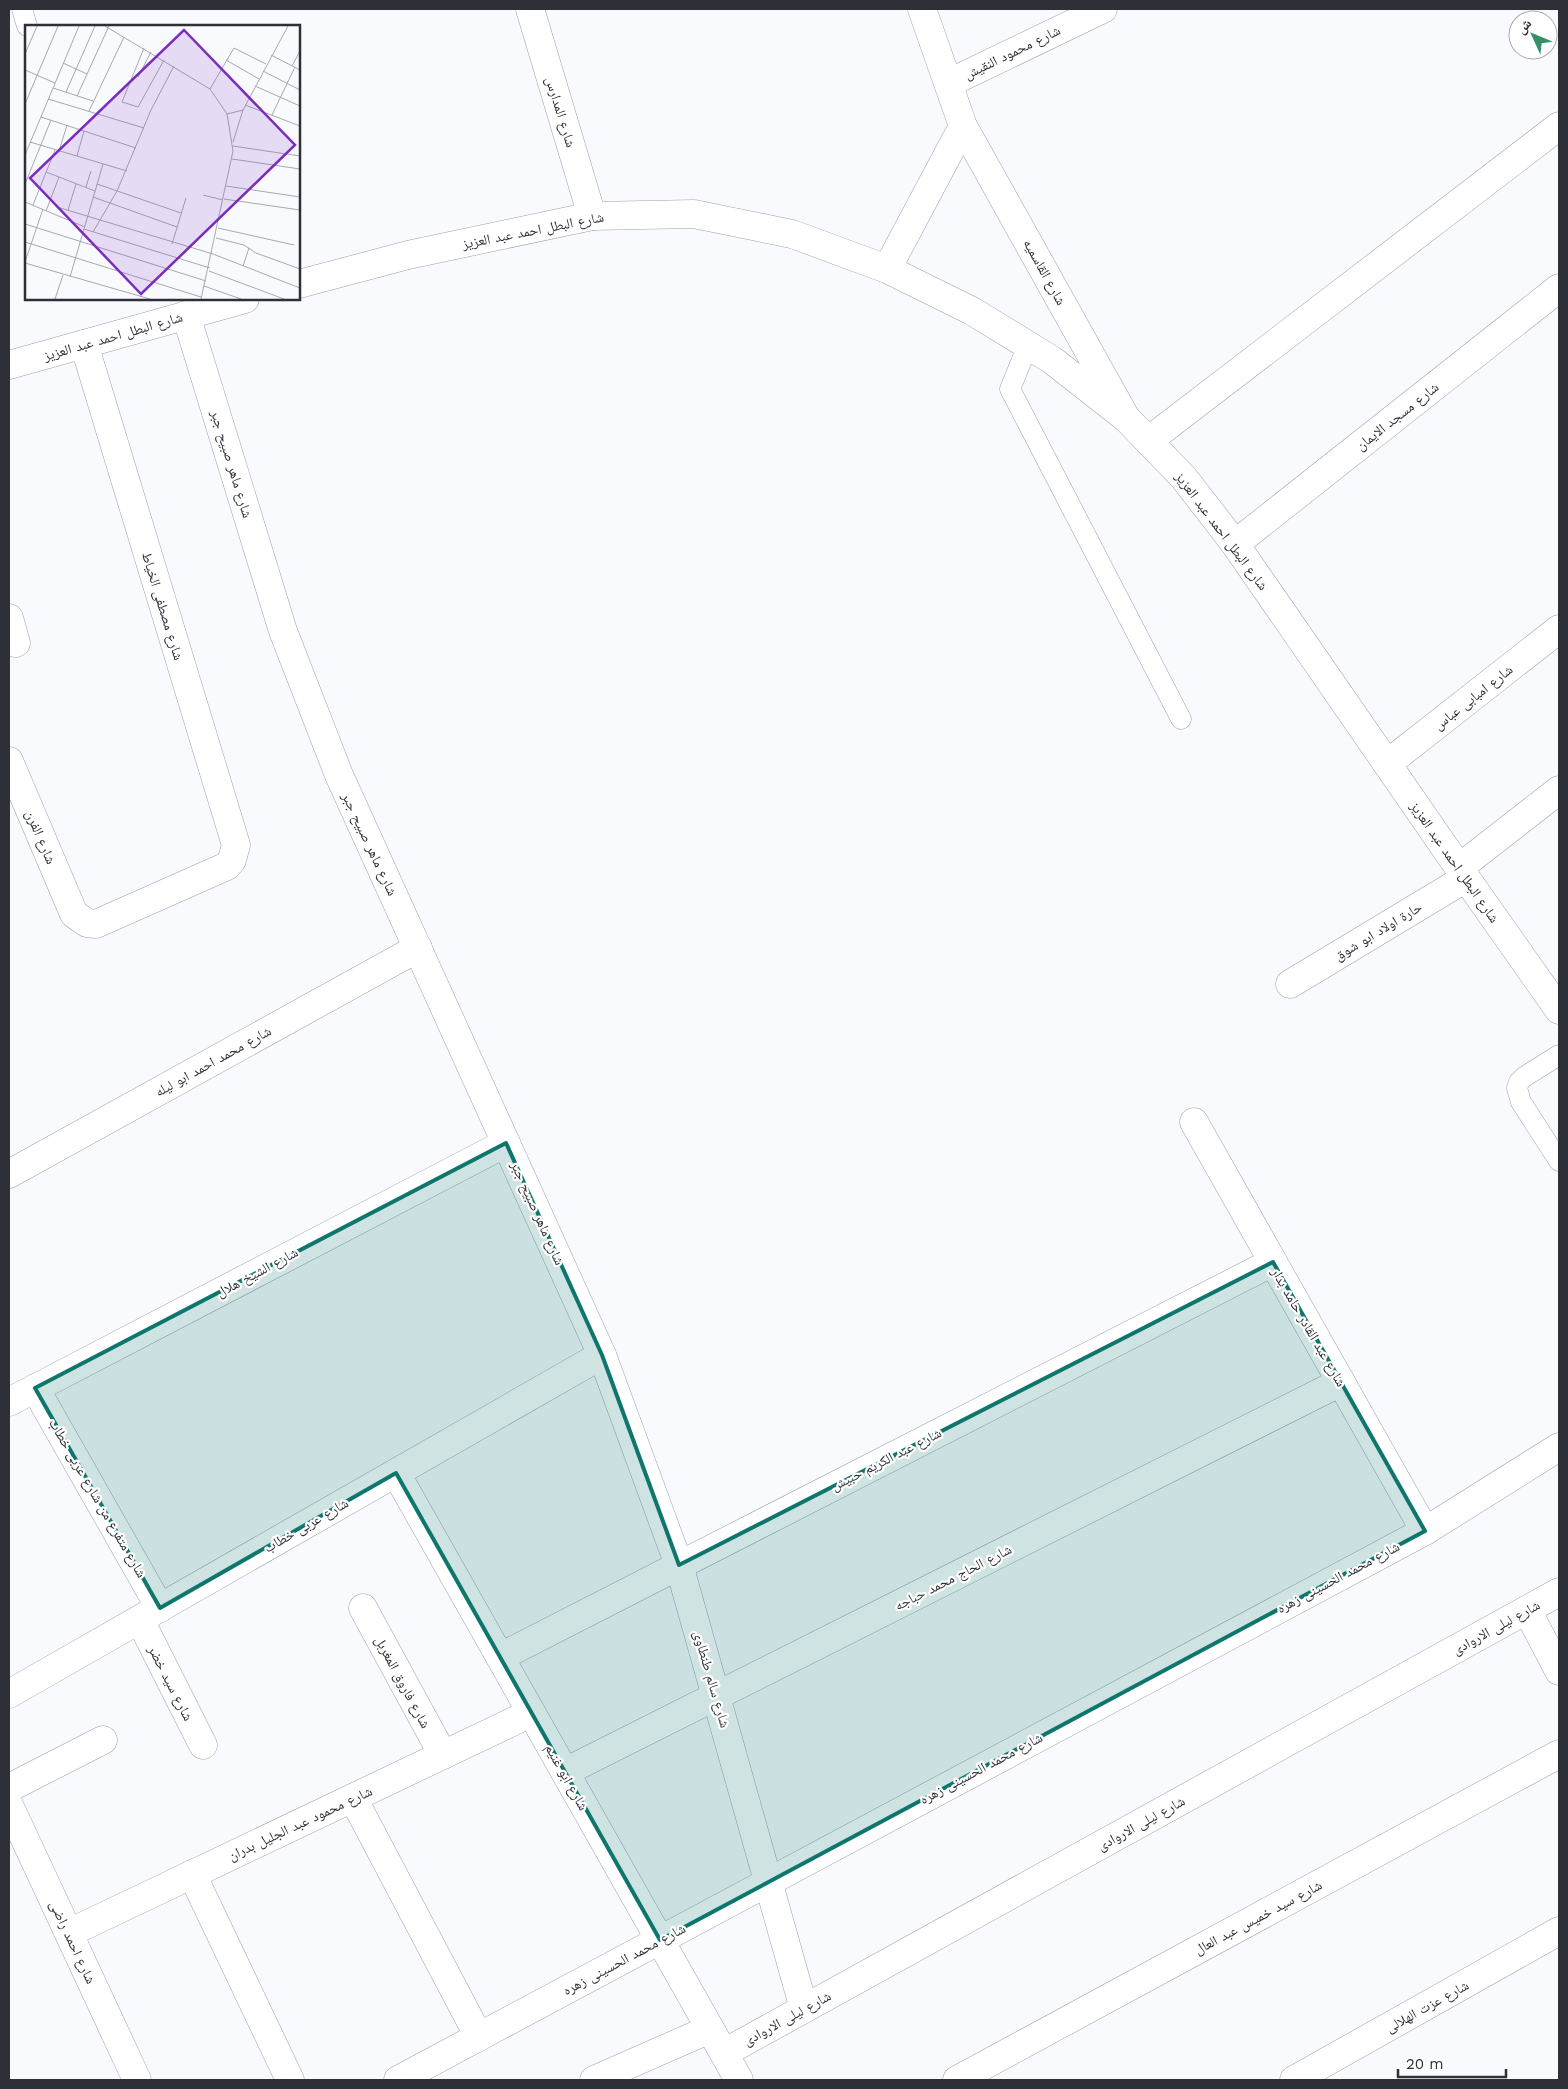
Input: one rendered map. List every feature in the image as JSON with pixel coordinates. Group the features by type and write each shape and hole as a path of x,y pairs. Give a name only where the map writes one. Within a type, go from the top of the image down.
{"street":[{"name":"شارع المدارس","path":"530,9 592,216"},
{"name":"شارع القاسميه","path":"922,9 963,126 1126,418"},
{"name":"شارع محمود النقيش","path":"949,83 1103,9"},
{"path":"887,269 963,126"},
{"path":"1148,441 1559,126"},
{"name":"شارع البطل احمد عبد العزيز","path":"300,284 408,255 592,216 694,214 792,234 887,269 972,311 1052,360 1126,418 1184,478 1235,544 1559,1010"},
{"name":"شارع مسجد الايمان","path":"1235,544 1559,288"},
{"name":"شارع البطل احمد عبد العزيز","path":"9,365 231,301"},
{"name":"شارع ماهر صبيح جبر","path":"186,315 283,631 339,775 602,1355"},
{"name":"شارع مصطفى الخياط","path":"74,914 87,923 96,924 227,866 232,860 236,845 84,344"},
{"name":"شارع امبابى عباس","path":"1387,764 1559,629"},
{"name":"شارع الفرن","path":"9,761 74,914"},
{"name":"حارة اولاد ابو شوق","path":"1290,984 1463,873 1559,790"},
{"name":"شارع محمد احمد ابو ليله","path":"9,1174 418,948"},
{"name":"شارع عبد القادر حامد بدار","path":"1194,1122 1424,1531"},
{"name":"شارع الشيخ هلال","path":"9,1402 506,1143"},
{"name":"شارع عبد الكريم حبيش","path":"500,1657 1273,1262"},
{"name":"شارع عربى خطاب","path":"9,1694 602,1355"},
{"name":"شارع سالم طنطاوى","path":"602,1355 679,1565 770,1882 804,2009"},
{"name":"شارع الحاج محمد حباجه","path":"565,1772 1341,1382"},
{"name":"شارع متفرع من شارع عربى خطاب","path":"36,1388 150,1614"},
{"name":"شارع محمد الحسينى زهره","path":"398,2080 1424,1531 1559,1447"},
{"name":"شارع ابو غنيم","path":"396,1473 739,2080"},
{"name":"شارع ليلى الاروادى","path":"724,2053 1559,1592"},
{"name":"شارع فاروق المغربل","path":"363,1608 443,1755"},
{"path":"1527,1610 1559,1671"},
{"name":"شارع سيد خضر","path":"150,1614 203,1745"},
{"name":"شارع محمود عبد الجليل بدران","path":"68,1933 531,1713"},
{"path":"9,1788 103,1740"},
{"name":"شارع سيد خميس عبد العال","path":"957,2080 1559,1754"},
{"path":"353,1798 479,2037"},
{"name":"شارع احمد راضى","path":"9,1804 137,2080"},
{"path":"192,1874 290,2080"},
{"name":"شارع عزت الهلالى","path":"1294,2080 1559,1931"},
{"path":"594,2080 710,2029"}],"lane":[{"path":"22,9 27,25"},
{"path":"1028,345 1010,390 1181,719"},
{"path":"1559,1055 1524,1077 1519,1082 1517,1088 1521,1102 1559,1161"}],"highlighted area":[{"path":"506,1143 602,1355 679,1565 1273,1262 1425,1531 660,1940 396,1473 160,1608 35,1388"}]}
